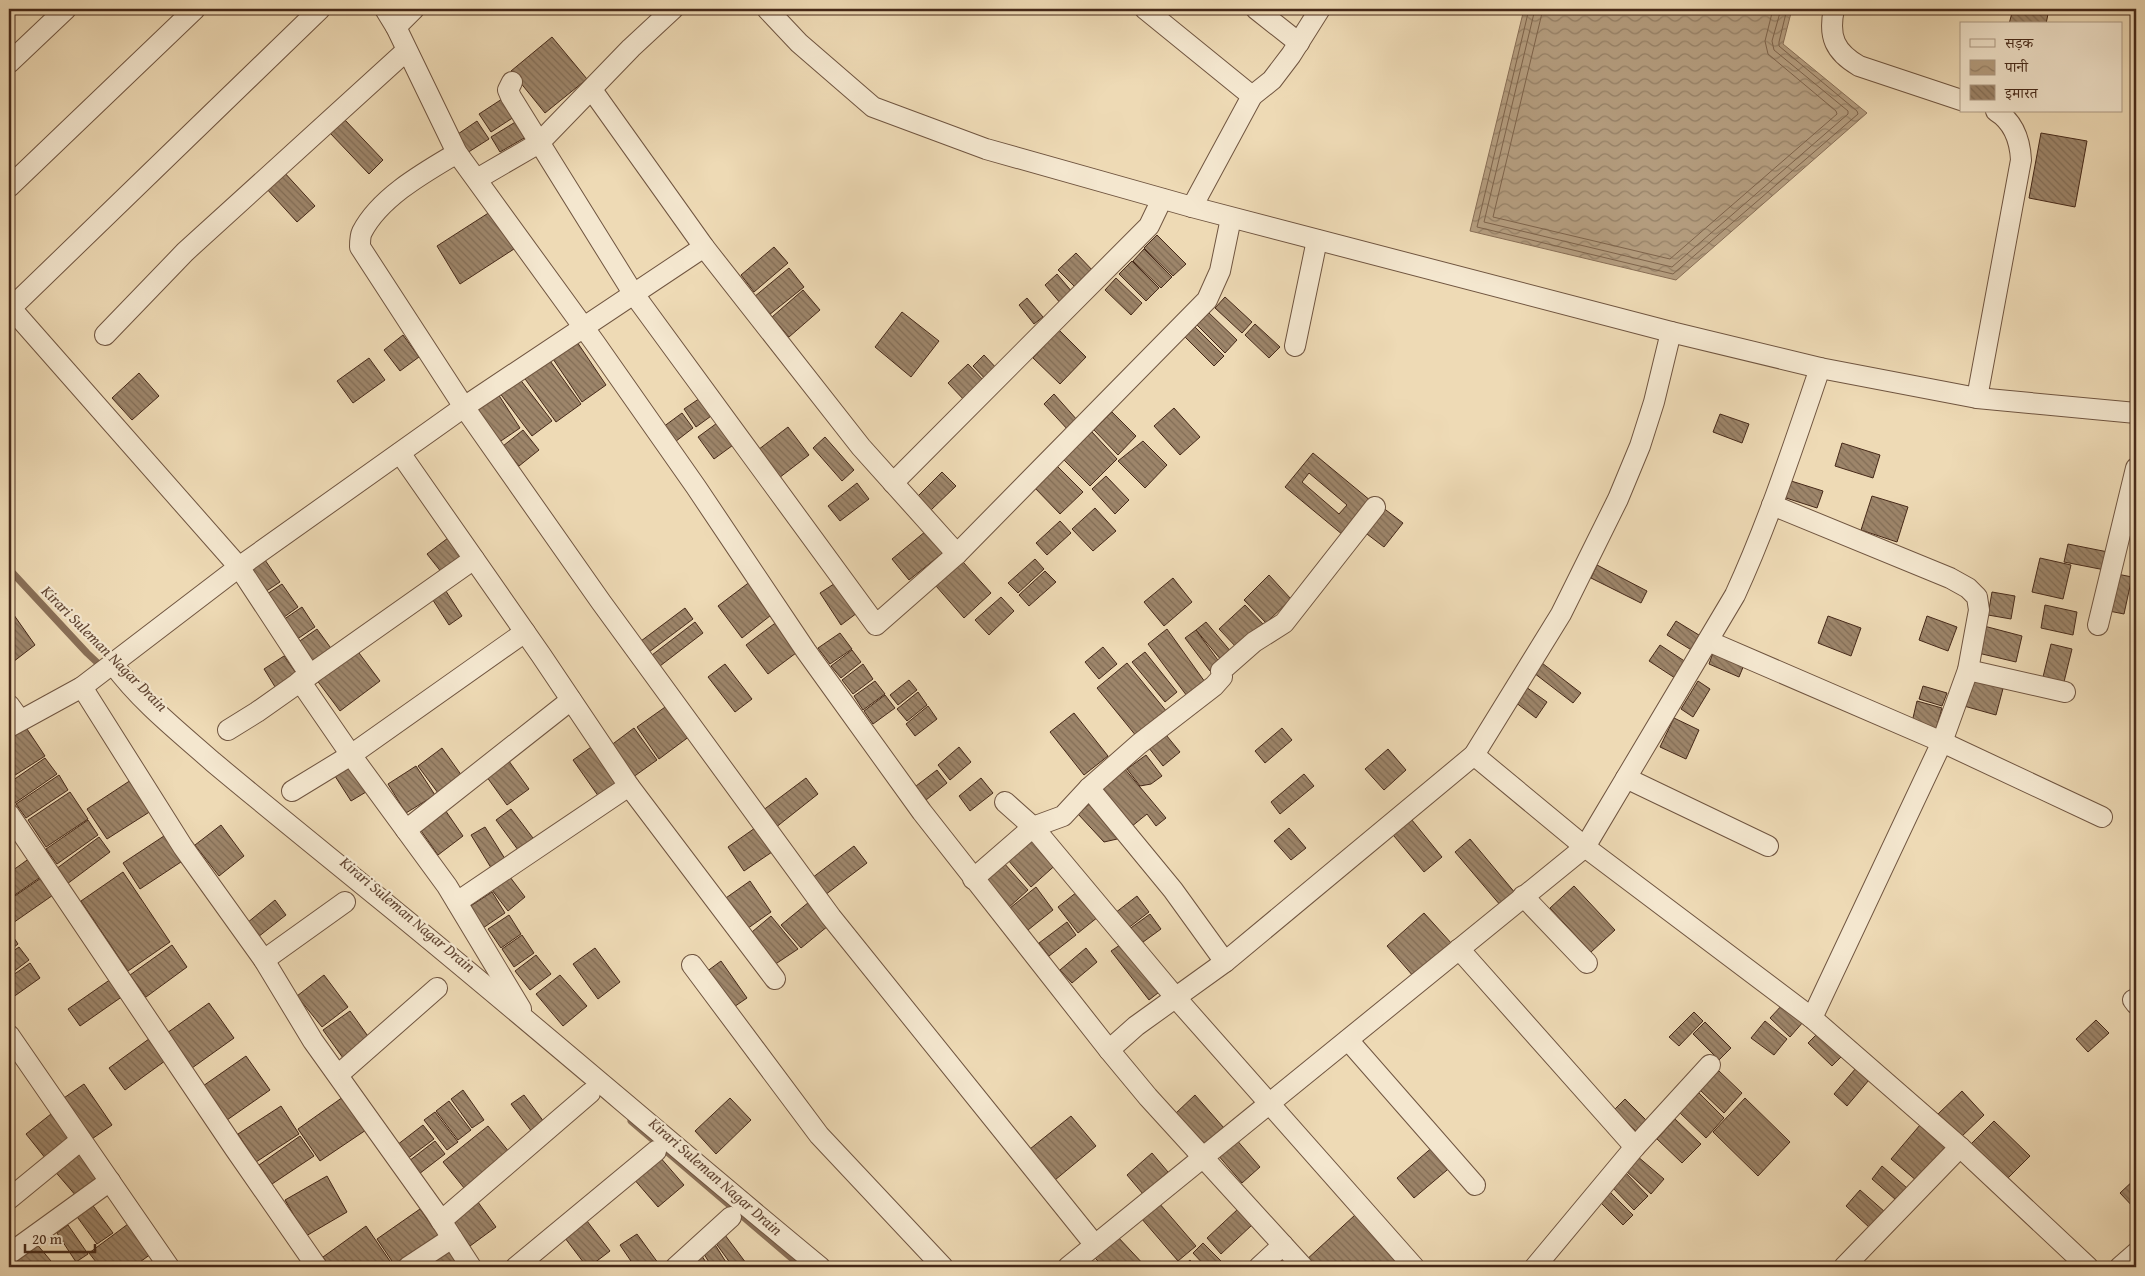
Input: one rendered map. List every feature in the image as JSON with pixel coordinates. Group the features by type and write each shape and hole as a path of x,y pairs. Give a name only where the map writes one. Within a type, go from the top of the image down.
{"street":[{"path":"9,63 66,9"},
{"path":"9,187 195,9"},
{"path":"320,9 10,307 239,567 350,755 457,902 529,1021"},
{"path":"385,9 457,153 696,487 806,651 922,812 1109,1050 1303,1267"},
{"path":"396,28 414,9"},
{"path":"477,179 539,143 631,48 673,9"},
{"path":"767,9 799,43 873,107 986,148 1192,208 1671,332 1820,368 1977,398 2136,413"},
{"path":"1144,9 1252,96"},
{"path":"1256,9 1299,42"},
{"path":"1192,208 1252,96 1272,80 1320,9"},
{"path":"1834,9 1832,33 1836,47 1846,58 1859,66 1960,100"},
{"path":"105,335 185,252 406,50"},
{"path":"512,82 508,90 511,98 633,293 876,625 957,554 1208,300 1220,271 1231,218"},
{"path":"592,90 704,247 861,447 957,554"},
{"path":"1977,398 2021,160 2020,147 2015,133 2008,120 1997,112"},
{"path":"457,153 412,180 374,214 361,233 360,247 464,407 601,602 831,917 1096,1245"},
{"path":"893,484 1148,226 1162,199"},
{"path":"1295,346 1318,240"},
{"path":"12,717 82,688 239,567 464,407 704,247"},
{"path":"1109,1050 1136,1026 1225,962 1474,755 1561,614 1618,499 1640,446 1654,402 1671,332"},
{"path":"1068,1267 1585,847 1736,595 1753,557 1820,368"},
{"path":"400,454 525,632 629,786 775,979"},
{"path":"2098,625 2136,468"},
{"path":"1772,505 1950,578 1968,588 1977,597 1978,610 1968,670 1942,742 1812,1018"},
{"path":"973,879 1032,827 1063,816 1089,788 1139,744 1214,686 1222,677 1221,670 1254,642 1284,623 1375,507"},
{"path":"228,730 474,559"},
{"path":"292,792 350,755 525,632"},
{"path":"1708,641 1942,742 2102,817"},
{"path":"106,669 134,690 199,750 278,817 529,1021 629,1108 820,1267"},
{"path":"1968,670 2064,692"},
{"path":"82,688 183,847 264,960 313,1041 441,1221 471,1267"},
{"path":"406,830 571,700"},
{"path":"1474,755 1585,847 1812,1018 1960,1147 2088,1267"},
{"path":"1626,778 1768,846"},
{"path":"457,902 629,786"},
{"path":"1089,788 1173,890 1225,962"},
{"path":"1005,802 1032,827 1176,998 1414,1267"},
{"path":"9,814 317,1267"},
{"path":"1523,896 1586,964"},
{"path":"264,960 345,902"},
{"path":"1459,950 1635,1147"},
{"path":"692,965 820,1134 943,1267"},
{"path":"338,1075 437,988"},
{"path":"9,1035 110,1181 161,1264"},
{"path":"1348,1040 1475,1185"},
{"path":"1535,1267 1635,1147 1710,1065"},
{"path":"441,1221 590,1093"},
{"path":"9,1200 81,1140"},
{"path":"1844,1267 1960,1147"},
{"path":"516,1267 656,1151"},
{"path":"9,1254 110,1181"},
{"path":"676,1267 730,1217"},
{"path":"408,1267 452,1238"},
{"path":"1259,1267 1283,1245"},
{"path":"2120,1267 2136,1253"}],"water":[{"path":"1524,9 1792,9 1783,44 1867,113 1676,280 1470,231"}],"building":[{"path":"2013,9 2049,9 2046,22 2010,22"},
{"path":"552,37 587,79 545,113 511,71"},
{"path":"502,99 514,117 491,132 479,114"},
{"path":"345,120 383,160 369,174 330,133"},
{"path":"477,121 489,139 467,153 455,136"},
{"path":"517,121 526,137 500,152 491,137"},
{"path":"2041,133 2087,141 2075,207 2029,198"},
{"path":"283,171 315,206 297,222 265,187"},
{"path":"490,212 514,249 460,284 437,246"},
{"path":"1157,235 1186,264 1173,276 1144,248"},
{"path":"774,247 788,263 754,292 741,275"},
{"path":"1144,249 1172,277 1161,288 1133,261"},
{"path":"1076,253 1095,273 1078,290 1058,270"},
{"path":"1132,261 1159,288 1146,301 1119,274"},
{"path":"789,268 804,287 769,315 754,297"},
{"path":"1057,274 1073,293 1061,304 1045,285"},
{"path":"1116,278 1142,303 1131,315 1105,290"},
{"path":"803,290 820,310 789,337 772,317"},
{"path":"1225,297 1252,322 1242,333 1215,308"},
{"path":"1027,298 1043,317 1034,324 1019,305"},
{"path":"902,312 939,341 911,377 875,347"},
{"path":"1209,313 1237,340 1225,353 1197,325"},
{"path":"1255,324 1280,347 1269,358 1245,335"},
{"path":"1194,326 1224,356 1214,366 1184,336"},
{"path":"1059,330 1086,357 1060,384 1033,358"},
{"path":"403,335 419,357 400,371 384,350"},
{"path":"575,339 606,385 582,402 551,356"},
{"path":"984,355 1000,372 989,383 973,366"},
{"path":"369,358 385,380 353,403 337,381"},
{"path":"548,358 581,404 556,422 523,376"},
{"path":"968,364 987,384 967,403 948,383"},
{"path":"139,373 159,396 132,420 112,398"},
{"path":"519,378 552,421 532,436 499,392"},
{"path":"498,394 520,428 498,443 476,409"},
{"path":"706,394 718,411 696,427 684,409"},
{"path":"1054,394 1078,421 1069,431 1044,404"},
{"path":"1174,408 1200,437 1180,455 1154,426"},
{"path":"1112,412 1136,436 1118,455 1094,430"},
{"path":"682,413 693,428 671,445 659,430"},
{"path":"1720,414 1749,424 1742,443 1713,432"},
{"path":"724,418 740,440 714,459 698,437"},
{"path":"788,427 809,455 775,481 754,453"},
{"path":"523,430 539,450 519,466 503,446"},
{"path":"1092,432 1117,459 1090,486 1064,460"},
{"path":"825,437 854,470 842,481 813,448"},
{"path":"1143,441 1167,465 1145,488 1118,461"},
{"path":"1842,443 1880,455 1873,478 1835,466"},
{"path":"1313,453 1371,501 1343,535 1285,487","holes":["1309,473 1347,505 1339,514 1302,482"]},
{"path":"1056,465 1083,492 1060,514 1034,487"},
{"path":"942,472 956,486 931,510 918,496"},
{"path":"1106,476 1129,500 1115,514 1092,489"},
{"path":"1788,480 1823,491 1817,508 1783,497"},
{"path":"857,483 869,499 840,521 828,506"},
{"path":"1872,496 1908,507 1897,542 1861,530"},
{"path":"1382,507 1403,523 1384,547 1363,531"},
{"path":"1095,508 1116,531 1093,551 1072,529"},
{"path":"1060,521 1071,533 1047,555 1036,543"},
{"path":"926,531 944,552 909,580 892,559"},
{"path":"448,538 463,557 442,573 427,554"},
{"path":"2068,544 2108,552 2105,570 2064,562"},
{"path":"2040,558 2071,565 2063,599 2032,592"},
{"path":"1035,559 1044,569 1018,593 1008,583"},
{"path":"265,560 280,582 262,594 247,572"},
{"path":"963,562 991,593 964,618 936,586"},
{"path":"1597,565 1647,591 1641,603 1591,578"},
{"path":"1045,571 1056,582 1029,606 1019,595"},
{"path":"2117,574 2132,577 2124,614 2109,611"},
{"path":"1269,575 1291,599 1266,623 1244,600"},
{"path":"1173,578 1192,602 1164,626 1144,602"},
{"path":"840,580 861,610 841,625 820,593"},
{"path":"751,581 775,612 742,638 718,606"},
{"path":"282,584 298,607 280,620 264,596"},
{"path":"442,585 462,616 449,625 429,594"},
{"path":"1992,592 2015,596 2011,619 1988,615"},
{"path":"1001,597 1014,611 989,635 975,620"},
{"path":"1245,605 1264,625 1239,650 1219,629"},
{"path":"2045,605 2077,612 2073,635 2041,628"},
{"path":"302,607 315,627 293,642 280,622"},
{"path":"9,608 35,645 9,665"},
{"path":"685,608 693,619 649,652 641,641"},
{"path":"1828,616 1861,628 1851,656 1818,643"},
{"path":"1927,616 1957,627 1948,651 1919,640"},
{"path":"778,621 800,650 768,674 746,645"},
{"path":"1676,621 1707,640 1698,654 1667,635"},
{"path":"695,622 703,633 660,666 652,655"},
{"path":"1206,622 1232,653 1222,661 1196,630"},
{"path":"1984,626 2022,636 2016,662 1978,653"},
{"path":"317,629 333,651 309,667 294,645"},
{"path":"1167,629 1205,682 1187,696 1148,644"},
{"path":"1196,630 1220,663 1210,671 1185,638"},
{"path":"840,633 852,649 830,664 818,648"},
{"path":"2051,644 2072,649 2064,682 2043,677"},
{"path":"1660,645 1689,664 1678,680 1649,661"},
{"path":"1103,647 1117,664 1099,679 1085,662"},
{"path":"1715,647 1746,660 1739,677 1709,664"},
{"path":"356,649 380,681 340,711 316,679"},
{"path":"852,650 861,662 841,678 831,666"},
{"path":"1145,652 1177,692 1165,702 1132,662"},
{"path":"284,656 298,676 277,690 264,669"},
{"path":"1127,663 1167,712 1137,737 1097,688"},
{"path":"1542,663 1581,693 1573,703 1534,673"},
{"path":"725,664 752,699 735,712 708,677"},
{"path":"863,664 873,679 853,694 842,680"},
{"path":"1972,673 2005,681 1996,715 1964,706"},
{"path":"909,680 917,690 898,705 890,695"},
{"path":"875,681 885,694 863,710 854,696"},
{"path":"1698,681 1710,689 1693,717 1681,709"},
{"path":"1923,686 1947,693 1942,706 1919,699"},
{"path":"1526,687 1547,702 1536,718 1515,702"},
{"path":"918,692 927,705 907,721 897,709"},
{"path":"885,695 895,708 873,724 864,711"},
{"path":"1917,701 1942,708 1936,729 1912,722"},
{"path":"668,705 690,736 659,759 637,727"},
{"path":"928,706 937,719 915,736 906,724"},
{"path":"1074,713 1108,756 1084,775 1050,732"},
{"path":"1674,718 1699,730 1686,759 1660,747"},
{"path":"25,726 45,756 9,779 9,736"},
{"path":"634,728 657,760 629,780 606,749"},
{"path":"1282,728 1292,740 1265,763 1255,751"},
{"path":"1162,730 1180,752 1163,766 1145,743"},
{"path":"594,745 621,782 599,797 573,760"},
{"path":"959,747 971,762 950,780 938,765"},
{"path":"442,748 462,776 438,793 418,766"},
{"path":"1388,749 1406,770 1384,790 1365,769"},
{"path":"1146,755 1162,776 1151,784 1140,786 1127,769"},
{"path":"506,757 529,789 507,805 484,773"},
{"path":"45,758 57,774 15,803 9,794 9,783"},
{"path":"353,761 371,789 351,801 333,773"},
{"path":"416,766 435,795 406,813 388,784"},
{"path":"1124,768 1166,818 1156,826 1147,814 1126,831 1094,793"},
{"path":"937,770 947,783 926,800 916,786"},
{"path":"1304,774 1314,786 1280,814 1271,802"},
{"path":"59,775 68,790 26,818 16,804"},
{"path":"806,778 818,794 775,828 762,811"},
{"path":"981,778 993,793 970,811 959,796"},
{"path":"131,780 151,811 107,839 87,809"},
{"path":"70,792 88,819 46,847 28,820"},
{"path":"1094,800 1126,837 1104,842 1078,814"},
{"path":"443,807 463,836 438,855 417,825"},
{"path":"511,809 536,842 521,854 496,820"},
{"path":"1407,814 1442,857 1424,872 1389,830"},
{"path":"88,820 98,835 57,864 46,849"},
{"path":"221,825 244,856 219,876 195,845"},
{"path":"485,827 507,862 493,871 471,835"},
{"path":"755,828 772,852 744,871 728,847"},
{"path":"1289,828 1306,848 1291,860 1274,841"},
{"path":"167,834 184,860 140,889 123,863"},
{"path":"1037,835 1060,861 1031,887 1008,860"},
{"path":"99,837 110,852 67,884 56,869"},
{"path":"1470,839 1516,894 1501,906 1455,852"},
{"path":"854,846 867,863 825,895 812,878"},
{"path":"30,858 42,876 9,899 9,873"},
{"path":"1003,862 1028,890 1007,909 983,881"},
{"path":"123,872 170,942 128,971 81,901"},
{"path":"44,876 56,893 10,925 9,900"},
{"path":"510,877 525,897 508,911 492,890"},
{"path":"750,881 771,912 744,931 723,900"},
{"path":"1574,886 1615,930 1591,952 1550,908"},
{"path":"1036,887 1053,910 1028,930 1010,908"},
{"path":"1082,888 1103,913 1078,933 1058,907"},
{"path":"492,892 505,913 483,928 469,907"},
{"path":"1137,896 1149,912 1127,929 1115,913"},
{"path":"275,900 286,915 258,937 247,923"},
{"path":"809,902 828,926 801,948 781,925"},
{"path":"1424,913 1452,944 1414,977 1387,946"},
{"path":"1150,914 1161,929 1139,945 1128,930"},
{"path":"509,915 521,934 501,948 488,929"},
{"path":"771,916 798,949 774,965 746,937"},
{"path":"1067,922 1076,935 1049,956 1039,943"},
{"path":"9,933 18,944 9,951"},
{"path":"522,935 534,953 514,967 502,949"},
{"path":"1126,941 1163,989 1149,1000 1111,951"},
{"path":"172,945 187,967 146,997 130,975"},
{"path":"19,947 29,960 9,975 9,954"},
{"path":"595,948 620,982 598,999 573,964"},
{"path":"1086,948 1097,962 1072,983 1060,970"},
{"path":"536,955 551,974 530,990 515,971"},
{"path":"721,961 747,998 728,1011 702,975"},
{"path":"30,963 40,978 9,1000 9,978"},
{"path":"324,975 348,1007 322,1027 297,996"},
{"path":"560,975 587,1006 563,1026 536,994"},
{"path":"111,979 123,996 80,1026 68,1009"},
{"path":"209,1003 234,1038 192,1068 167,1033"},
{"path":"1784,1003 1804,1021 1790,1037 1770,1018"},
{"path":"350,1011 370,1039 343,1058 323,1030"},
{"path":"1694,1012 1703,1021 1679,1046 1669,1037"},
{"path":"2096,1020 2109,1033 2088,1052 2076,1039"},
{"path":"1765,1021 1787,1039 1774,1055 1751,1038"},
{"path":"1705,1022 1731,1048 1719,1060 1693,1034"},
{"path":"1819,1032 1843,1055 1832,1066 1808,1043"},
{"path":"153,1036 169,1058 125,1090 109,1068"},
{"path":"246,1056 270,1090 227,1120 203,1086"},
{"path":"1856,1068 1869,1080 1847,1106 1834,1094"},
{"path":"1719,1071 1742,1093 1724,1113 1700,1090"},
{"path":"84,1084 112,1125 89,1141 61,1100"},
{"path":"463,1090 484,1120 472,1128 451,1099"},
{"path":"1962,1091 1984,1115 1960,1138 1938,1114"},
{"path":"1699,1093 1724,1118 1706,1138 1679,1112"},
{"path":"524,1095 547,1126 535,1136 511,1104"},
{"path":"1195,1095 1224,1128 1206,1145 1176,1113"},
{"path":"343,1097 366,1130 320,1161 298,1129"},
{"path":"730,1098 751,1120 716,1154 695,1131"},
{"path":"1745,1098 1790,1142 1758,1176 1713,1132"},
{"path":"1625,1099 1650,1124 1639,1134 1614,1110"},
{"path":"449,1101 471,1130 458,1140 436,1111"},
{"path":"281,1106 299,1134 256,1162 238,1134"},
{"path":"435,1112 458,1142 447,1150 424,1120"},
{"path":"51,1114 75,1144 50,1164 26,1134"},
{"path":"1071,1116 1096,1146 1055,1180 1030,1149"},
{"path":"1675,1119 1701,1144 1682,1163 1657,1139"},
{"path":"1994,1121 2030,1156 2005,1181 1970,1145"},
{"path":"423,1125 434,1139 407,1159 397,1145"},
{"path":"1920,1125 1945,1147 1917,1181 1891,1159"},
{"path":"488,1126 514,1158 469,1194 443,1162"},
{"path":"300,1136 314,1156 272,1184 259,1165"},
{"path":"1235,1138 1260,1167 1242,1183 1217,1154"},
{"path":"435,1141 445,1154 419,1174 409,1161"},
{"path":"1435,1145 1453,1165 1414,1198 1397,1178"},
{"path":"77,1150 100,1178 77,1197 53,1169"},
{"path":"1152,1153 1168,1172 1143,1194 1127,1175"},
{"path":"659,1156 684,1185 658,1207 633,1178"},
{"path":"1637,1156 1664,1179 1651,1194 1625,1170"},
{"path":"1882,1166 1907,1188 1896,1200 1872,1179"},
{"path":"1624,1171 1648,1196 1634,1210 1610,1185"},
{"path":"327,1176 347,1212 306,1236 285,1200"},
{"path":"2136,1178 2136,1210 2120,1193"},
{"path":"1607,1189 1633,1215 1623,1225 1597,1199"},
{"path":"1860,1190 1885,1212 1870,1228 1846,1206"},
{"path":"475,1198 496,1227 470,1246 449,1217"},
{"path":"91,1203 113,1233 97,1244 75,1214"},
{"path":"1159,1203 1196,1246 1178,1261 1141,1218"},
{"path":"420,1209 439,1236 396,1267 377,1239"},
{"path":"1238,1209 1252,1225 1221,1254 1207,1238"},
{"path":"1355,1215 1400,1263 1396,1267 1310,1267 1305,1261"},
{"path":"587,1221 610,1251 589,1267 587,1267 565,1238"},
{"path":"128,1224 151,1254 133,1267 100,1267 89,1253"},
{"path":"68,1225 88,1254 76,1262 57,1233"},
{"path":"366,1226 394,1267 330,1267 323,1257"},
{"path":"637,1234 661,1267 635,1267 620,1245"},
{"path":"725,1235 749,1267 733,1267 715,1242"},
{"path":"1117,1236 1146,1267 1104,1267 1095,1258"},
{"path":"35,1242 56,1267 19,1267 13,1260"},
{"path":"714,1243 729,1267 712,1267 702,1251"},
{"path":"1203,1243 1227,1267 1206,1267 1193,1253"},
{"path":"448,1250 461,1267 424,1267"},
{"path":"700,1253 709,1267 692,1267 688,1261"},
{"path":"1190,1260 1196,1267 1182,1267"}],"waterway":[{"name":"Kirari Suleman Nagar Drain","path":"9,569 103,668"},
{"name":"Kirari Suleman Nagar Drain","path":"631,1121 802,1267"}]}
